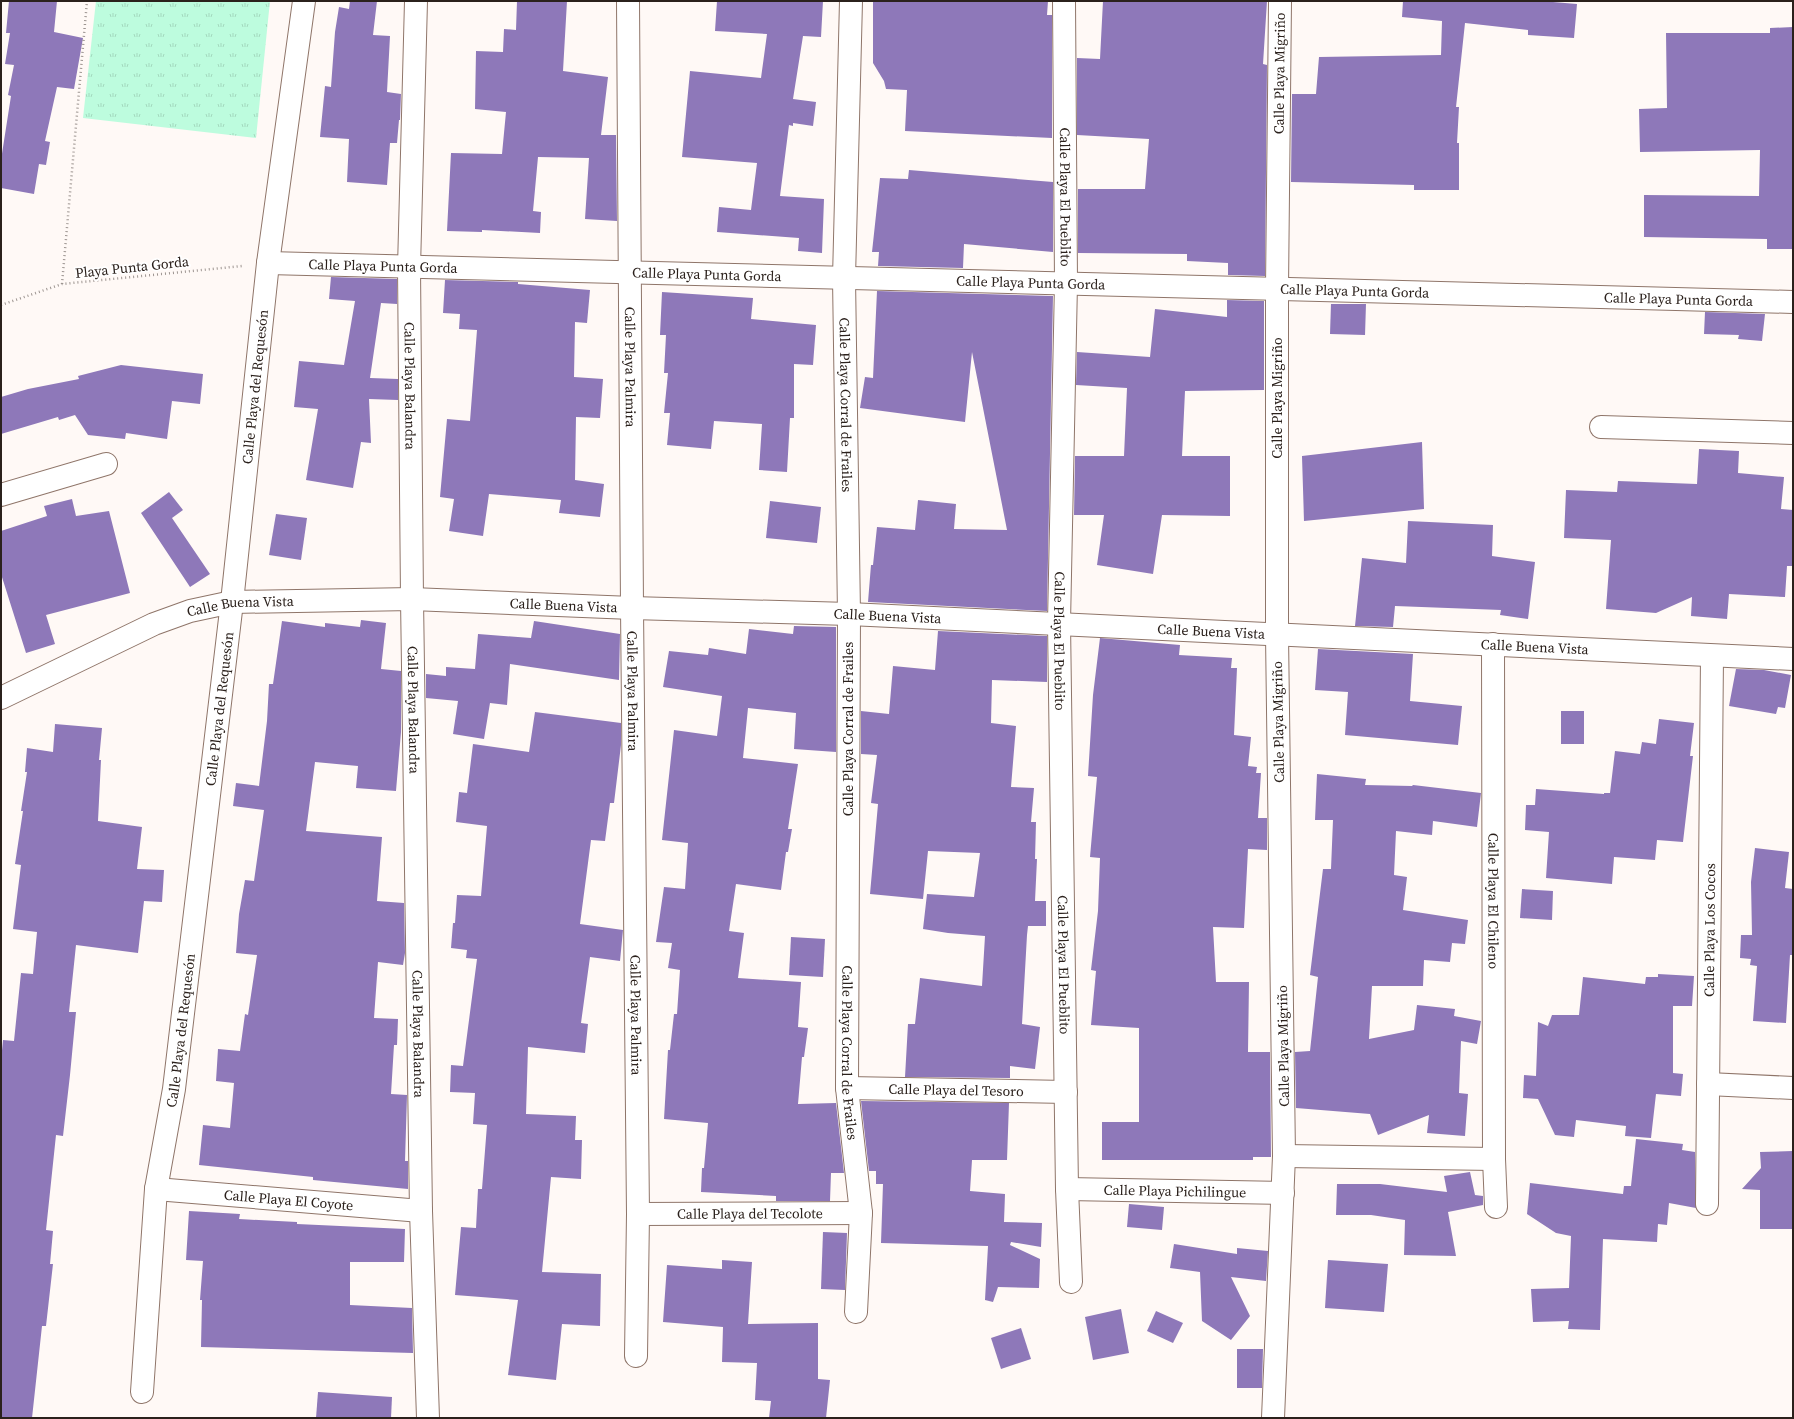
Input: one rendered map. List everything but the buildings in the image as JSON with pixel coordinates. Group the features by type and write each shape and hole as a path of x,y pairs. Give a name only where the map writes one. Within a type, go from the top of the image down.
{"street":[{"name":"Calle Playa del Requesón","path":"142,1392 156,1189 174,1089 232,602 268,263 304,1"},
{"name":"Calle Playa Balandra","path":"416,1 409,268 412,599 421,1211 428,1418"},
{"name":"Calle Playa Palmira","path":"628,1 638,1214 636,1356"},
{"name":"Calle Playa Corral de Frailes","path":"851,1 844,278 848,614 847,1088 862,1214 856,1312"},
{"name":"Calle Playa El Pueblito","path":"1064,1 1066,283 1059,623 1067,1189 1071,1282"},
{"name":"Calle Playa Migriño","path":"1273,1418 1284,1156 1277,635 1277,288 1280,1"},
{"name":"Calle Playa Punta Gorda","path":"268,263 409,268 1277,288 1793,302"},
{"path":"1602,427 1793,434"},
{"path":"1,495 106,464"},
{"name":"Calle Buena Vista","path":"1,698 154,624 190,611 232,602 412,599 632,608 848,614 1793,659"},
{"name":"Calle Playa El Chileno","path":"1493,644 1494,1159 1496,1206"},
{"name":"Calle Playa Los Cocos","path":"1707,1204 1712,656"},
{"path":"1708,1084 1793,1088"},
{"name":"Calle Playa del Tesoro","path":"847,1088 1066,1092"},
{"path":"1284,1156 1494,1159"},
{"name":"Calle Playa El Coyote","path":"156,1189 421,1211"},
{"name":"Calle Playa Pichilingue","path":"1067,1189 1283,1193"},
{"name":"Calle Playa del Tecolote","path":"638,1214 862,1214"}],"path":[{"path":"62,284 87,1"},
{"name":"Playa Punta Gorda","path":"1,305 62,284 268,263"}],"green space":[{"path":"96,1 270,1 256,138 83,118"}]}
